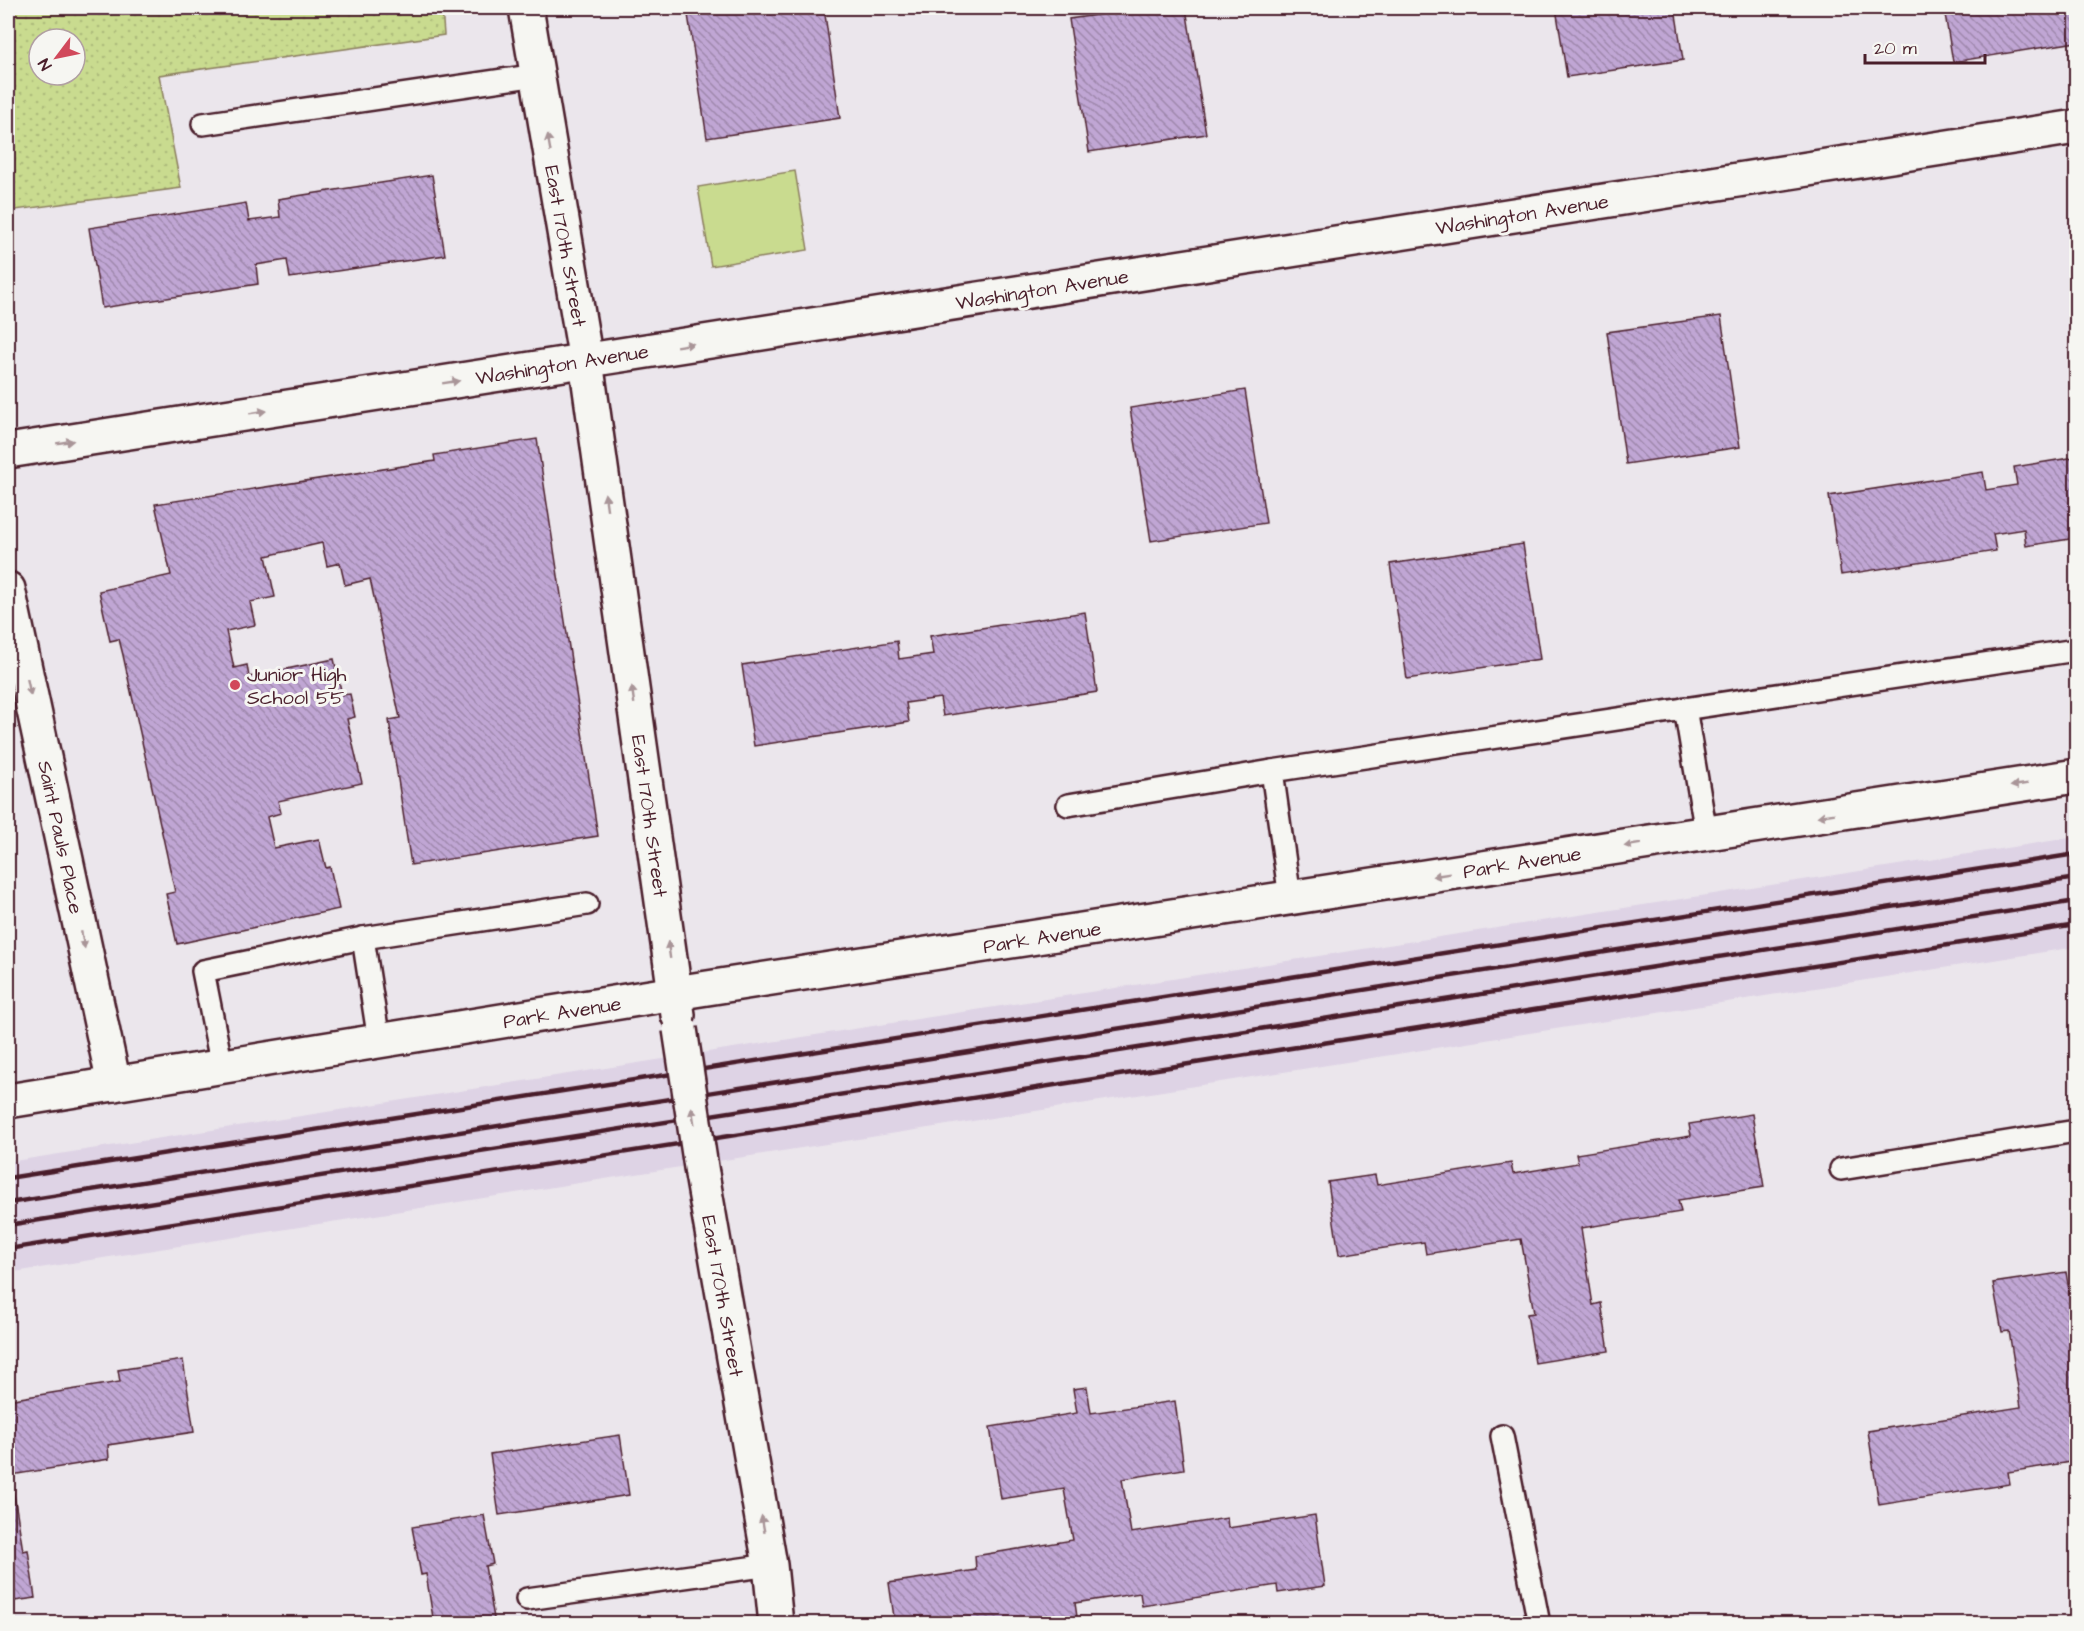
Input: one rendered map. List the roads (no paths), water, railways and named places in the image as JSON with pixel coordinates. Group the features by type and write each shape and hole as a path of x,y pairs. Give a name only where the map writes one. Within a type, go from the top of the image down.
{"street":[{"name":"East 170th Street","path":"526,8 586,361 680,1029 702,1174 770,1565 776,1623"},
{"name":"Washington Avenue","path":"8,451 2076,127"},
{"name":"Saint Pauls Place","path":"8,589 114,1084"},
{"name":"Park Avenue","path":"8,1101 675,993 2076,776"}],"lane":[{"path":"203,124 537,75"},
{"path":"1068,805 1272,771 2076,650"},
{"path":"1685,708 1706,833"},
{"path":"1272,771 1290,898"},
{"path":"222,1067 203,971 363,939 587,904"},
{"path":"363,939 379,1041"},
{"path":"1841,1169 2076,1131"},
{"path":"1502,1436 1539,1623"},
{"path":"527,1599 770,1565"}],"railway":[{"path":"8,1178 2076,854"},
{"path":"8,1203 2076,878"},
{"path":"8,1225 2076,901"},
{"path":"8,1249 2076,925"}],"place":[{"name":"Junior High School 55","path":"235,685"}]}
